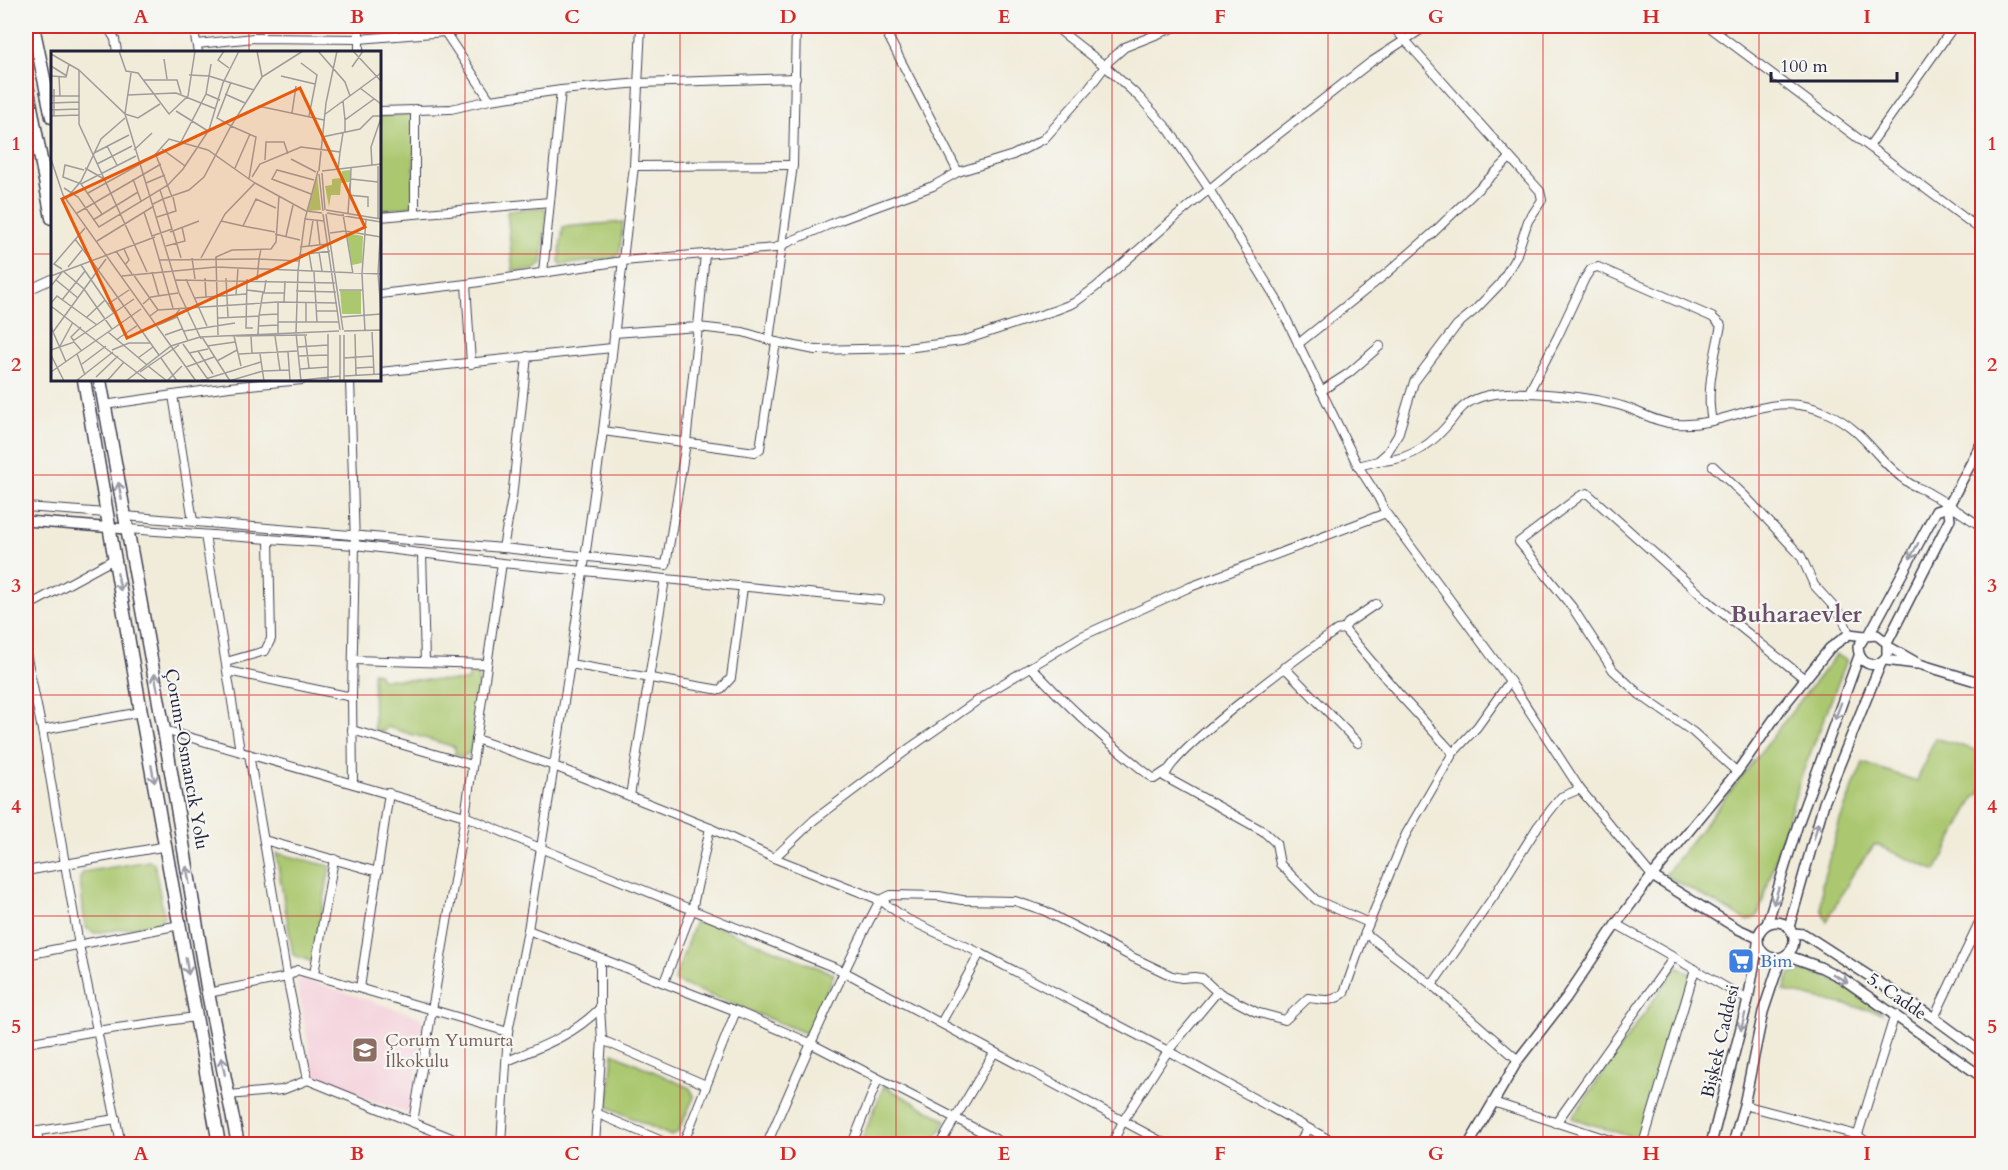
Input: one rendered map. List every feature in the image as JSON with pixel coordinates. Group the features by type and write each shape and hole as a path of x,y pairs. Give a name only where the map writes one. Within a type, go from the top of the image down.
{"highway":[{"path":"33,26 51,112"},
{"path":"26,80 51,214"},
{"name":"Çorum-Osmancık Yolu","path":"84,381 108,528 219,1142"},
{"name":"Çorum-Osmancık Yolu","path":"100,381 164,729 208,993 238,1144"}],"street":[{"path":"107,26 115,39 117,51"},
{"path":"193,26 198,48 254,38 359,39 445,32 483,26"},
{"path":"359,26 359,51"},
{"path":"501,1144 508,1032 528,930 554,766 603,431 634,166 640,83 641,26"},
{"path":"603,431 755,452 760,449 793,165 796,26"},
{"path":"883,26 958,172"},
{"path":"1054,26 1105,66 1140,98 1168,130 1209,189 1277,300 1358,466 1386,513 1510,681 1580,789 1652,876 1758,941"},
{"path":"381,294 623,261 782,246 840,220 933,186 958,172 1013,155 1044,139 1105,66 1125,47 1178,26"},
{"path":"1377,461 1387,453 1398,435 1414,382 1457,325 1500,284 1515,257 1528,221 1542,200 1540,191 1392,26"},
{"path":"614,333 698,327 743,332 815,350 906,348 962,341 1074,303 1096,287 1209,189 1371,62 1427,26"},
{"path":"1708,26 1981,226"},
{"path":"1870,145 1954,26"},
{"path":"445,32 490,100"},
{"path":"381,111 452,109 490,100 561,90 640,83 796,78"},
{"path":"543,273 561,90"},
{"path":"415,110 415,214"},
{"path":"1298,344 1434,232 1510,158"},
{"path":"634,166 793,165"},
{"path":"381,218 550,202"},
{"path":"125,516 503,548 666,565 686,443 705,254"},
{"path":"1528,394 1585,278 1591,269 1598,267 1712,317 1721,326 1710,387 1709,409 1712,422"},
{"path":"26,291 51,279"},
{"path":"466,284 471,364"},
{"path":"1321,391 1349,373 1380,346"},
{"path":"381,372 612,348"},
{"path":"503,548 512,498 527,356"},
{"path":"104,405 173,395 229,383 278,381"},
{"path":"351,381 355,535 353,783"},
{"path":"1358,466 1410,456 1431,442 1446,428 1461,406 1482,396 1528,394 1594,399 1672,424 1693,425 1726,418 1752,408 1777,404 1824,412 1849,424 1894,471 1983,527"},
{"path":"173,395 193,521"},
{"path":"1948,506 1936,511 1867,636 1858,647 1859,656 1798,824 1767,924 1763,927 1758,941 1760,949 1769,957 1784,957 1794,945 1791,930 1824,803 1888,645 1950,519 1948,506 1983,442"},
{"path":"1713,466 1802,556 1814,585 1842,616 1849,634"},
{"path":"1737,772 1693,732 1640,694 1613,670 1572,607 1520,542 1587,493 1709,602 1805,679"},
{"path":"26,507 106,513"},
{"path":"774,858 814,820 856,788 994,689 1082,636 1190,586 1386,513"},
{"path":"26,521 355,545 502,563 880,600"},
{"path":"205,535 240,751"},
{"path":"226,662 266,651 271,639 269,540"},
{"path":"422,553 425,663"},
{"path":"26,607 114,559"},
{"path":"413,1122 465,816 502,563"},
{"path":"630,796 665,579"},
{"path":"570,664 720,690 731,678 742,587"},
{"path":"1031,667 1065,704 1114,748 1154,779 1284,667 1336,630 1344,629 1348,623 1376,604"},
{"path":"1344,629 1453,753"},
{"path":"1469,1144 1518,1060 1566,998 1616,924 1737,772 1781,710 1830,648 1849,634 1881,637 1888,645 1919,664"},
{"path":"26,653 42,730 79,945 121,1144"},
{"path":"1859,656 1869,665 1883,661 1919,664 1983,683"},
{"path":"353,660 487,664"},
{"path":"1284,667 1358,743"},
{"path":"228,671 352,697"},
{"path":"767,1144 843,971 880,900 891,895 1015,901 1045,911 1172,976 1202,978 1218,991 1256,1011 1285,1020 1308,998 1330,1001 1344,993 1369,922 1406,834 1453,753 1477,728 1510,681"},
{"path":"42,730 141,712"},
{"path":"164,729 465,816 843,971 1166,1144"},
{"path":"352,730 472,765"},
{"path":"476,739 630,796 710,828 774,858 880,900 907,919 980,953 1337,1144"},
{"path":"249,754 286,977 308,1080"},
{"path":"1166,771 1165,777 1263,831 1276,843 1280,864 1316,900 1369,922"},
{"path":"1432,986 1494,896 1538,826 1561,797 1580,789"},
{"path":"360,988 389,793"},
{"path":"664,982 692,910 710,828"},
{"path":"264,840 378,872"},
{"path":"26,872 166,846"},
{"path":"314,974 334,859"},
{"path":"1924,1035 1983,917"},
{"path":"1767,924 1779,922 1791,930"},
{"path":"1616,924 1748,1000"},
{"path":"26,955 180,925"},
{"path":"528,930 664,982 810,1043 1005,1144"},
{"name":"5. Cadde","path":"1791,930 1804,934 1934,1018 1983,1053"},
{"path":"1365,933 1432,986 1518,1060"},
{"name":"Bişkek Caddesi","path":"1712,1144 1748,1000 1758,941"},
{"path":"941,1023 980,953"},
{"path":"1556,1122 1674,957"},
{"name":"5. Cadde","path":"1784,957 1820,967 1842,978 1983,1077"},
{"name":"Bişkek Caddesi","path":"1733,1144 1744,1105 1763,1012 1784,957"},
{"path":"595,1144 602,1040 600,959"},
{"path":"1643,1144 1695,969"},
{"path":"208,993 286,977 297,970 508,1032"},
{"path":"1112,1144 1123,1121 1168,1052 1218,991"},
{"path":"507,1061 551,1043 585,1023 600,1008"},
{"path":"683,1144 736,1011"},
{"path":"1855,1144 1895,1014"},
{"path":"26,1043 195,1017"},
{"path":"602,1040 706,1084"},
{"path":"940,1144 994,1053"},
{"path":"852,1144 878,1079"},
{"path":"229,1095 282,1090 308,1080 463,1144"},
{"path":"1493,1102 1622,1144"},
{"path":"1744,1105 1857,1135 1870,1144"},
{"path":"596,1113 669,1144"},
{"path":"26,1133 116,1119"},
{"path":"1299,1144 1307,1129"},
{"path":"37,1131 39,1144"},
{"path":"194,1144 219,1142"}],"shaded area":[{"name":"Çorum Yumurta İlkokulu","path":"300,978 420,1017 424,1022 410,1110 407,1113 315,1078 297,983"}],"green space":[{"path":"415,113 414,200 410,207 381,210 381,116"},
{"path":"543,207 547,212 542,264 534,270 513,271 507,211"},
{"path":"623,222 620,252 615,258 562,265 559,261 563,227"},
{"path":"1836,655 1847,660 1801,777 1758,916 1748,921 1665,875"},
{"path":"373,672 378,673 381,679 467,681 470,675 479,675 471,751 463,757 455,755 455,747 387,727 383,732 374,729"},
{"path":"1935,738 1982,752 1982,792 1974,798 1936,871 1875,844 1854,872 1827,921 1821,909 1822,884 1840,820 1863,763 1917,781"},
{"path":"276,853 330,866 313,962 293,955"},
{"path":"149,861 154,863 164,916 157,924 94,933 85,927 80,878 83,872"},
{"path":"696,918 834,974 808,1034 674,981"},
{"path":"1677,966 1691,974 1641,1136 1635,1138 1572,1118"},
{"path":"1801,971 1835,981 1883,1013 1784,991 1789,975"},
{"path":"613,1053 690,1088 694,1097 678,1132 671,1136 608,1107"},
{"path":"884,1086 946,1120 933,1144 860,1144"}],"place":[{"name":"Bim","path":"1741,961"},
{"name":"Çorum Yumurta İlkokulu","path":"365,1050"}],"district":[{"name":"Buharaevler","path":"1796,614"}]}
